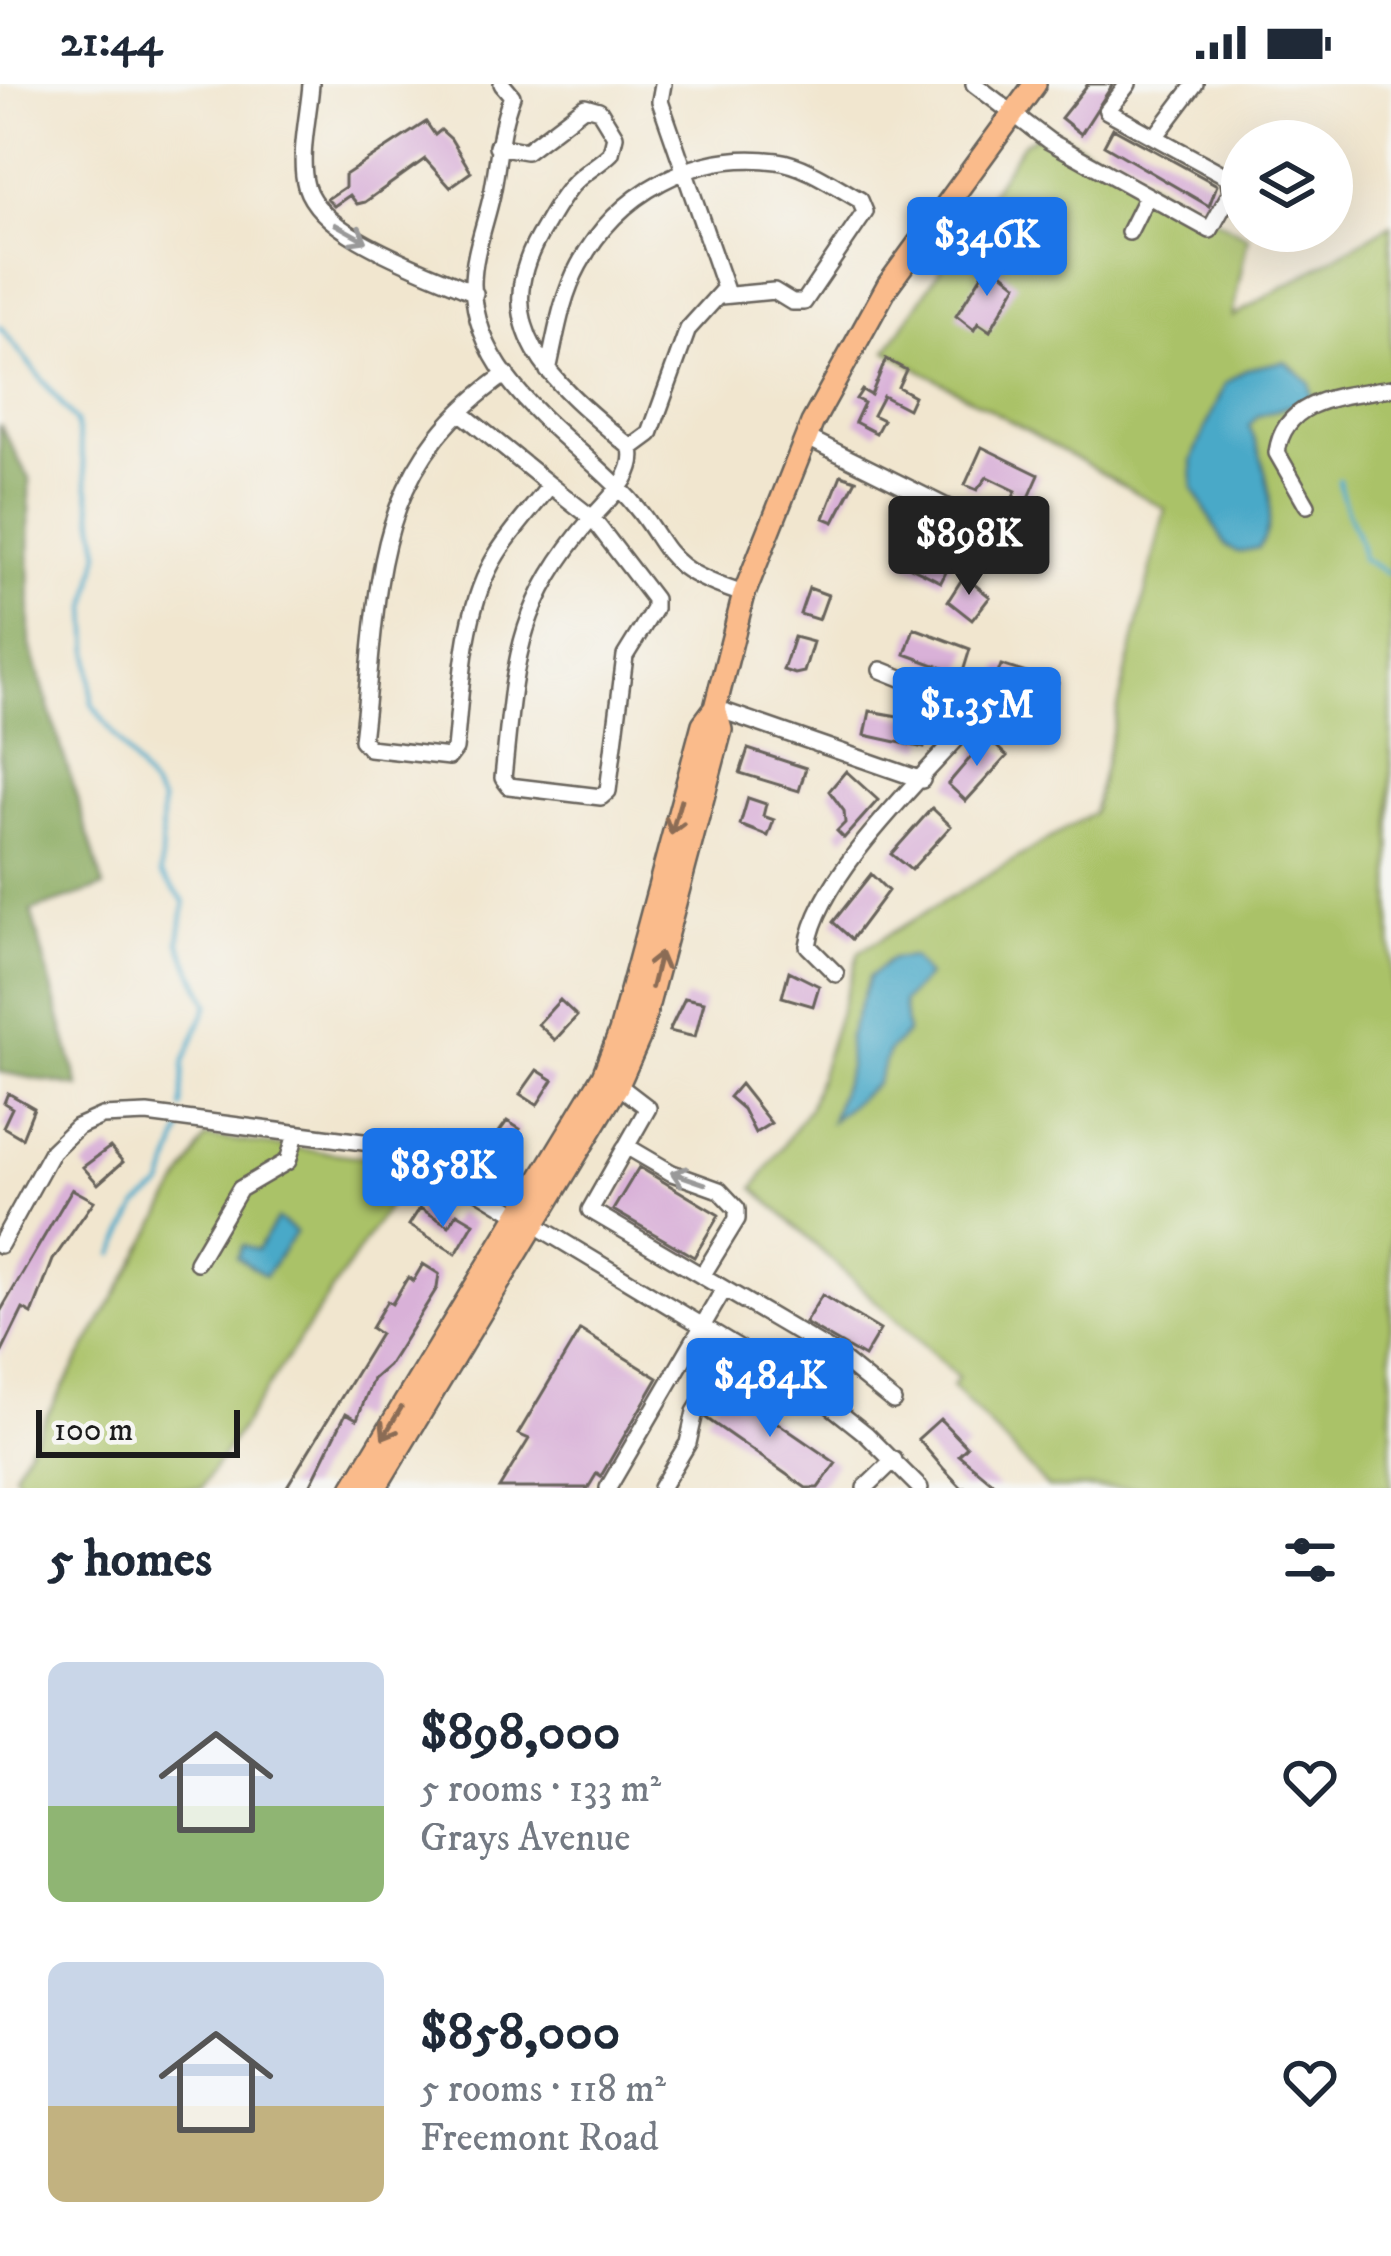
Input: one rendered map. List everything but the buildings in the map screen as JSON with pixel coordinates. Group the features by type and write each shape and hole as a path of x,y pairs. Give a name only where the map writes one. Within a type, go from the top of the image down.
{"main road":[{"path":"375,1488 527,1221 603,1076 620,1032 703,724 716,708 745,594 806,437 888,285 1035,84"},
{"path":"352,1488 618,1085 639,1038 721,730 716,708"}],"street":[{"path":"311,84 304,174 322,212 360,238 475,292"},
{"path":"530,84 507,90 497,146 475,292 486,336 506,374 559,438 619,488 674,562 701,580 745,594"},
{"path":"631,448 650,434 688,329 725,288 661,101 663,84"},
{"path":"974,84 1015,110 1049,141 1210,230 1231,192 1228,177 1107,111 1128,84"},
{"path":"1155,137 1196,84"},
{"path":"460,412 592,518 654,599 654,609 625,656 608,791 601,797 509,786 503,778 516,655 528,614 552,564 592,518 619,488 631,469 631,448 548,371 526,336 518,300 521,278 557,205 576,180 611,153 615,136 599,110 585,106 526,151 497,146"},
{"path":"548,371 562,306 598,232 617,212 685,169 735,160 781,161 860,200 865,212 804,302 792,302 773,291 721,296"},
{"path":"1129,232 1147,196"},
{"path":"506,374 460,412 412,471 392,511 380,566 362,740 369,748 449,757 455,749 468,633 481,591 495,556 550,485"},
{"path":"1307,505 1277,453 1289,420 1335,397 1391,388"},
{"path":"806,437 1015,541"},
{"path":"881,670 1038,733"},
{"path":"716,708 922,780"},
{"path":"836,974 808,946 812,915 834,880 981,712"},
{"path":"618,1085 648,1108 590,1210 835,1354 893,1400"},
{"path":"1,1241 52,1151 89,1120 147,1114 410,1152 835,1408 920,1488"},
{"path":"197,1262 240,1189 288,1161 296,1134"},
{"path":"626,1146 672,1173 719,1190 737,1208 737,1220 702,1276"},
{"path":"608,1488 724,1289"},
{"path":"661,1488 688,1443 695,1412 736,1346"},
{"path":"865,1488 894,1460"}],"green space":[{"path":"1051,129 1221,222 1221,252 1245,252 1232,317 1343,252 1353,252 1353,246 1391,224 1391,1488 1048,1488 952,1386 958,1378 754,1188 810,1106 859,952 1093,813 1165,509 887,351 1023,143"},
{"path":"0,424 29,479 30,645 104,887 31,911 79,1087 0,1072"},
{"path":"206,1137 387,1160 412,1170 201,1488 24,1488 14,1473"}],"water":[{"path":"1285,361 1309,382 1311,399 1258,416 1249,426 1265,470 1269,520 1259,548 1237,552 1226,546 1193,488 1192,460 1225,384 1246,369"},
{"path":"912,957 927,976 903,1002 907,1033 889,1051 876,1084 831,1121 849,1067 848,1039 869,977 891,959"},
{"path":"277,1219 296,1232 265,1276 237,1257 243,1245 257,1250"}],"waterway":[{"path":"0,327 76,422 100,552 88,607 92,704 162,802 161,874 185,902 179,942 208,1004 184,1062 182,1108"},
{"path":"1339,480 1362,559 1387,573"},
{"path":"114,1254 138,1206 163,1186 181,1131"}]}
